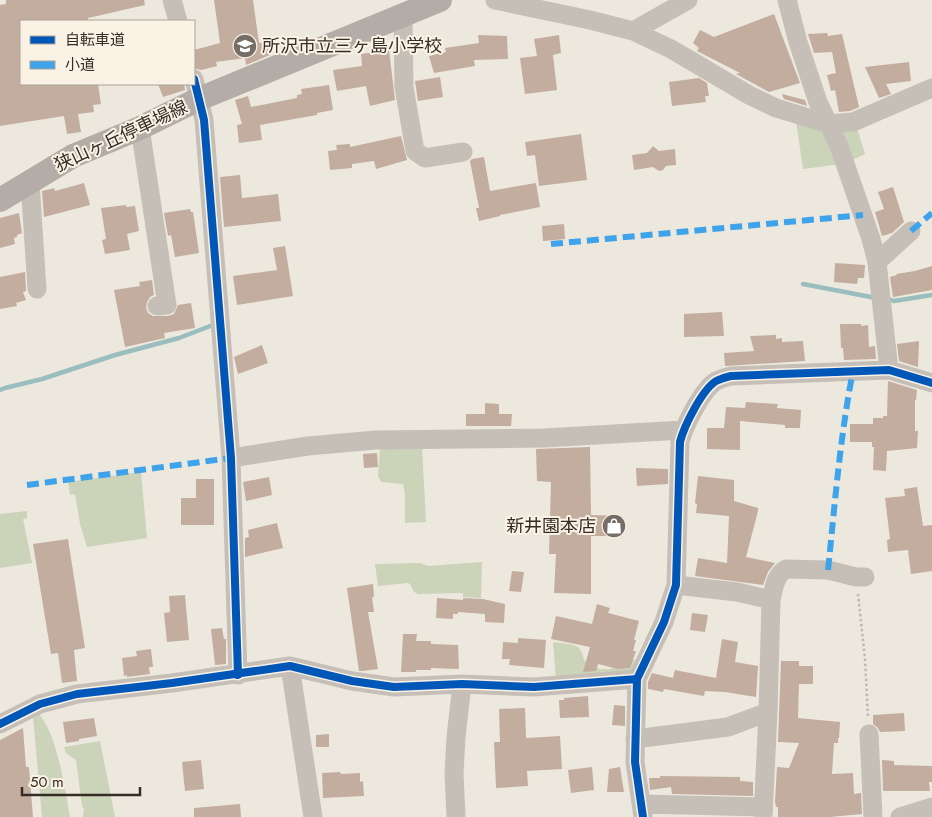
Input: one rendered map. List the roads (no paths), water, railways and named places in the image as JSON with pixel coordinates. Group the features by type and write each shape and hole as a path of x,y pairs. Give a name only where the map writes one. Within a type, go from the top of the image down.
{"main road":[{"name":"狭山ヶ丘停車場線","path":"0,200 73,156 140,128 197,89 402,16 440,0"}],"street":[{"path":"172,0 178,20"},
{"path":"495,0 633,31 671,49 749,95 776,108 829,124 853,122 932,88"},
{"path":"633,31 688,0"},
{"path":"787,0 818,102 839,146 871,239 876,262 889,370"},
{"path":"402,16 404,87 415,151 425,158 463,152"},
{"path":"197,89 204,120 231,458 238,674"},
{"path":"140,128 167,305 157,306"},
{"path":"30,182 38,290"},
{"path":"876,262 911,231"},
{"path":"858,576 828,570 786,569 777,578 772,600 763,812 642,811 635,762 637,679 664,622 676,585 680,442 690,414 715,382 731,376 889,370 932,383"},
{"path":"231,458 308,446 376,440 544,438 683,430"},
{"path":"676,585 737,592 772,600"},
{"path":"0,724 40,704 77,694 290,666 352,681 394,687 462,684 534,687 637,679"},
{"path":"290,666 313,817"},
{"path":"456,817 454,774 462,684"},
{"path":"635,739 728,728 768,712"},
{"path":"869,734 873,817"},
{"path":"900,817 932,807"}],"waterway":[{"path":"803,284 876,298"},
{"path":"887,299 894,301 932,295"},
{"path":"0,390 42,379 115,355 179,338 213,325"}],"place":[{"name":"所沢市立三ヶ島小学校","path":"245,46"},
{"name":"新井園本店","path":"614,526"}]}
